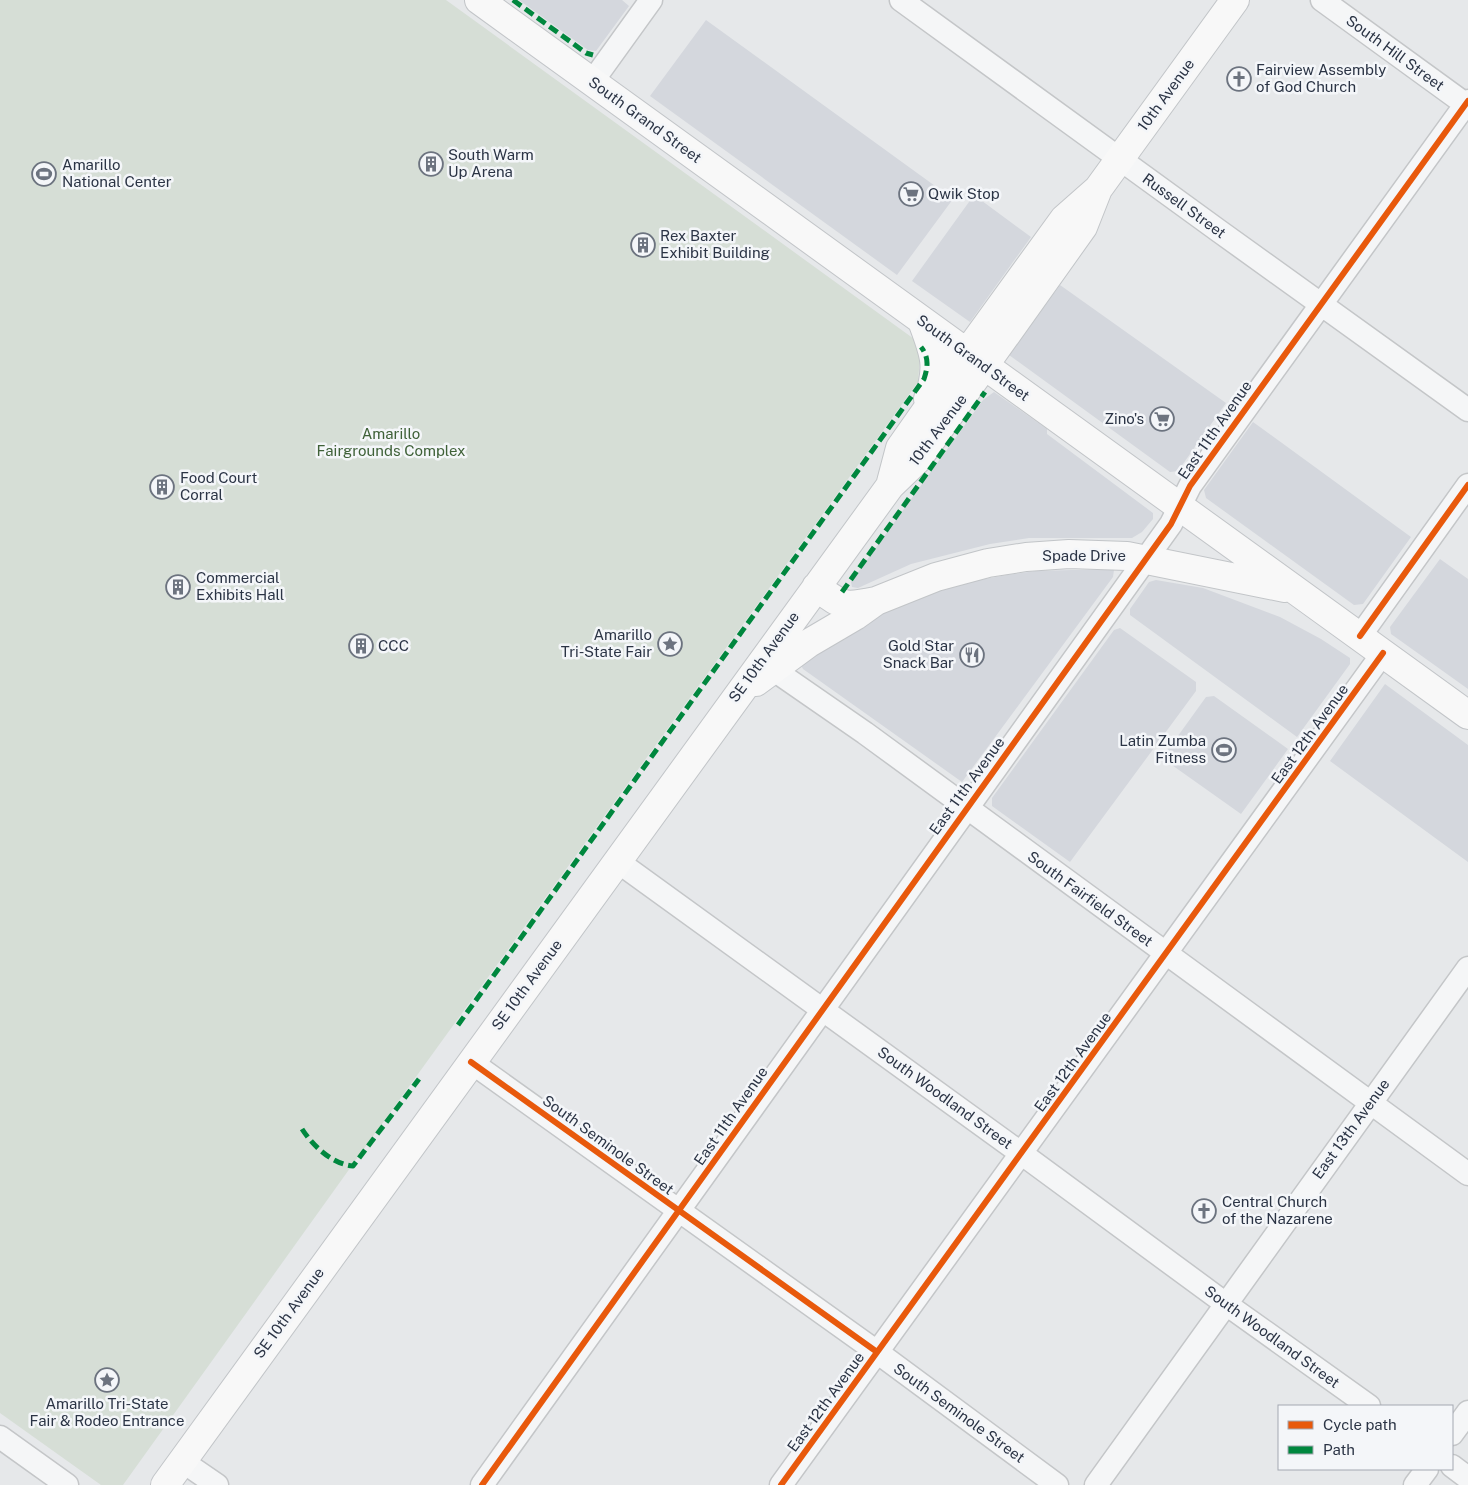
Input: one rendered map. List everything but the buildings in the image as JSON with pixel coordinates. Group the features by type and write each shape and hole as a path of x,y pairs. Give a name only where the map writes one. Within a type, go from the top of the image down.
{"main road":[{"name":"South Grand Street","path":"479,0 1468,715"},
{"name":"10th Avenue","path":"890,486 917,460 975,360 1064,219 1098,189 1234,0"},
{"path":"922,321 936,364 932,390 922,417"},
{"name":"10th Avenue","path":"890,486 900,448 922,417 975,360"},
{"name":"SE 10th Avenue","path":"767,665 816,587 890,486"},
{"name":"Spade Drive","path":"733,700 767,665 876,602 936,577 988,563 1026,557 1107,554 1146,558 1295,590"},
{"name":"Spade Drive","path":"816,587 844,605 850,606 876,602"},
{"name":"SE 10th Avenue","path":"165,1485 733,700"}],"street":[{"path":"592,82 651,0"},
{"name":"Russell Street","path":"901,0 1468,410"},
{"name":"South Hill Street","path":"1322,0 1467,103"},
{"name":"East 11th Avenue","path":"482,1485 1171,524 1190,486 1467,103"},
{"path":"1360,636 1468,485"},
{"name":"East 12th Avenue","path":"782,1485 1384,653"},
{"name":"South Fairfield Street","path":"767,665 865,733 1166,955 1468,1174"},
{"name":"South Woodland Street","path":"617,860 1368,1405"},
{"name":"East 13th Avenue","path":"1096,1485 1468,968"},
{"name":"South Seminole Street","path":"471,1062 877,1352 1057,1485"},
{"path":"1453,1433 1468,1412"},
{"path":"0,1437 67,1485"},
{"path":"182,1461 216,1485"},
{"path":"1453,1467 1468,1478"},
{"path":"1415,1485 1426,1470"}],"shaded area":[{"path":"519,0 622,0 629,6 596,51 588,50"},
{"path":"706,20 953,199 897,275 650,96"},
{"path":"974,195 1031,237 970,322 912,281"},
{"path":"1060,285 1226,403 1178,471 1170,472 1009,355"},
{"path":"994,392 1047,429 1047,434 1153,513 1153,519 1142,532 1132,538 1029,538 990,544 911,564 858,588 852,587 851,582 983,400"},
{"path":"1253,422 1411,537 1363,604 1354,605 1206,498 1204,490"},
{"path":"1440,559 1468,579 1468,689 1391,634 1390,627"},
{"path":"1114,570 1113,577 962,782 803,669 800,663 883,612 926,595 974,581 1007,575 1036,571"},
{"path":"1156,580 1203,588 1280,617 1321,639 1350,658 1350,664 1297,737 1130,615 1130,609 1149,582"},
{"path":"1120,628 1196,682 1196,691 1070,862 992,806 992,798 1114,630"},
{"path":"1385,684 1468,745 1468,862 1330,761"},
{"path":"1214,696 1288,749 1241,814 1162,758 1206,697"}],"green space":[{"name":"Amarillo Fairgrounds Complex","path":"0,0 446,0 921,344 918,382 123,1485 101,1485 0,1413"}],"marked path":[{"path":"513,0 586,53 593,55"},
{"path":"458,1025 924,379 927,362 921,347"},
{"path":"842,592 985,392"},
{"path":"302,1129 324,1153 338,1162 353,1166 419,1079"}],"cycle path":[{"path":"482,1485 1171,524 1190,486 1468,101"},
{"path":"1360,636 1468,485"},
{"path":"781,1485 1383,653"},
{"path":"471,1062 877,1352"}],"place":[{"name":"Fairview Assembly of God Church","path":"1239,79"},
{"name":"South Warm Up Arena","path":"431,164"},
{"name":"Amarillo National Center","path":"44,174"},
{"name":"Qwik Stop","path":"911,194"},
{"name":"Rex Baxter Exhibit Building","path":"643,245"},
{"name":"Zino's","path":"1162,419"},
{"name":"Food Court Corral","path":"162,487"},
{"name":"Commercial Exhibits Hall","path":"178,587"},
{"name":"Amarillo Tri-State Fair","path":"670,644"},
{"name":"CCC","path":"361,646"},
{"name":"Gold Star Snack Bar","path":"972,655"},
{"name":"Latin Zumba Fitness","path":"1224,750"},
{"name":"Central Church of the Nazarene","path":"1204,1211"},
{"name":"Amarillo Tri-State Fair & Rodeo Entrance","path":"107,1380"}]}
